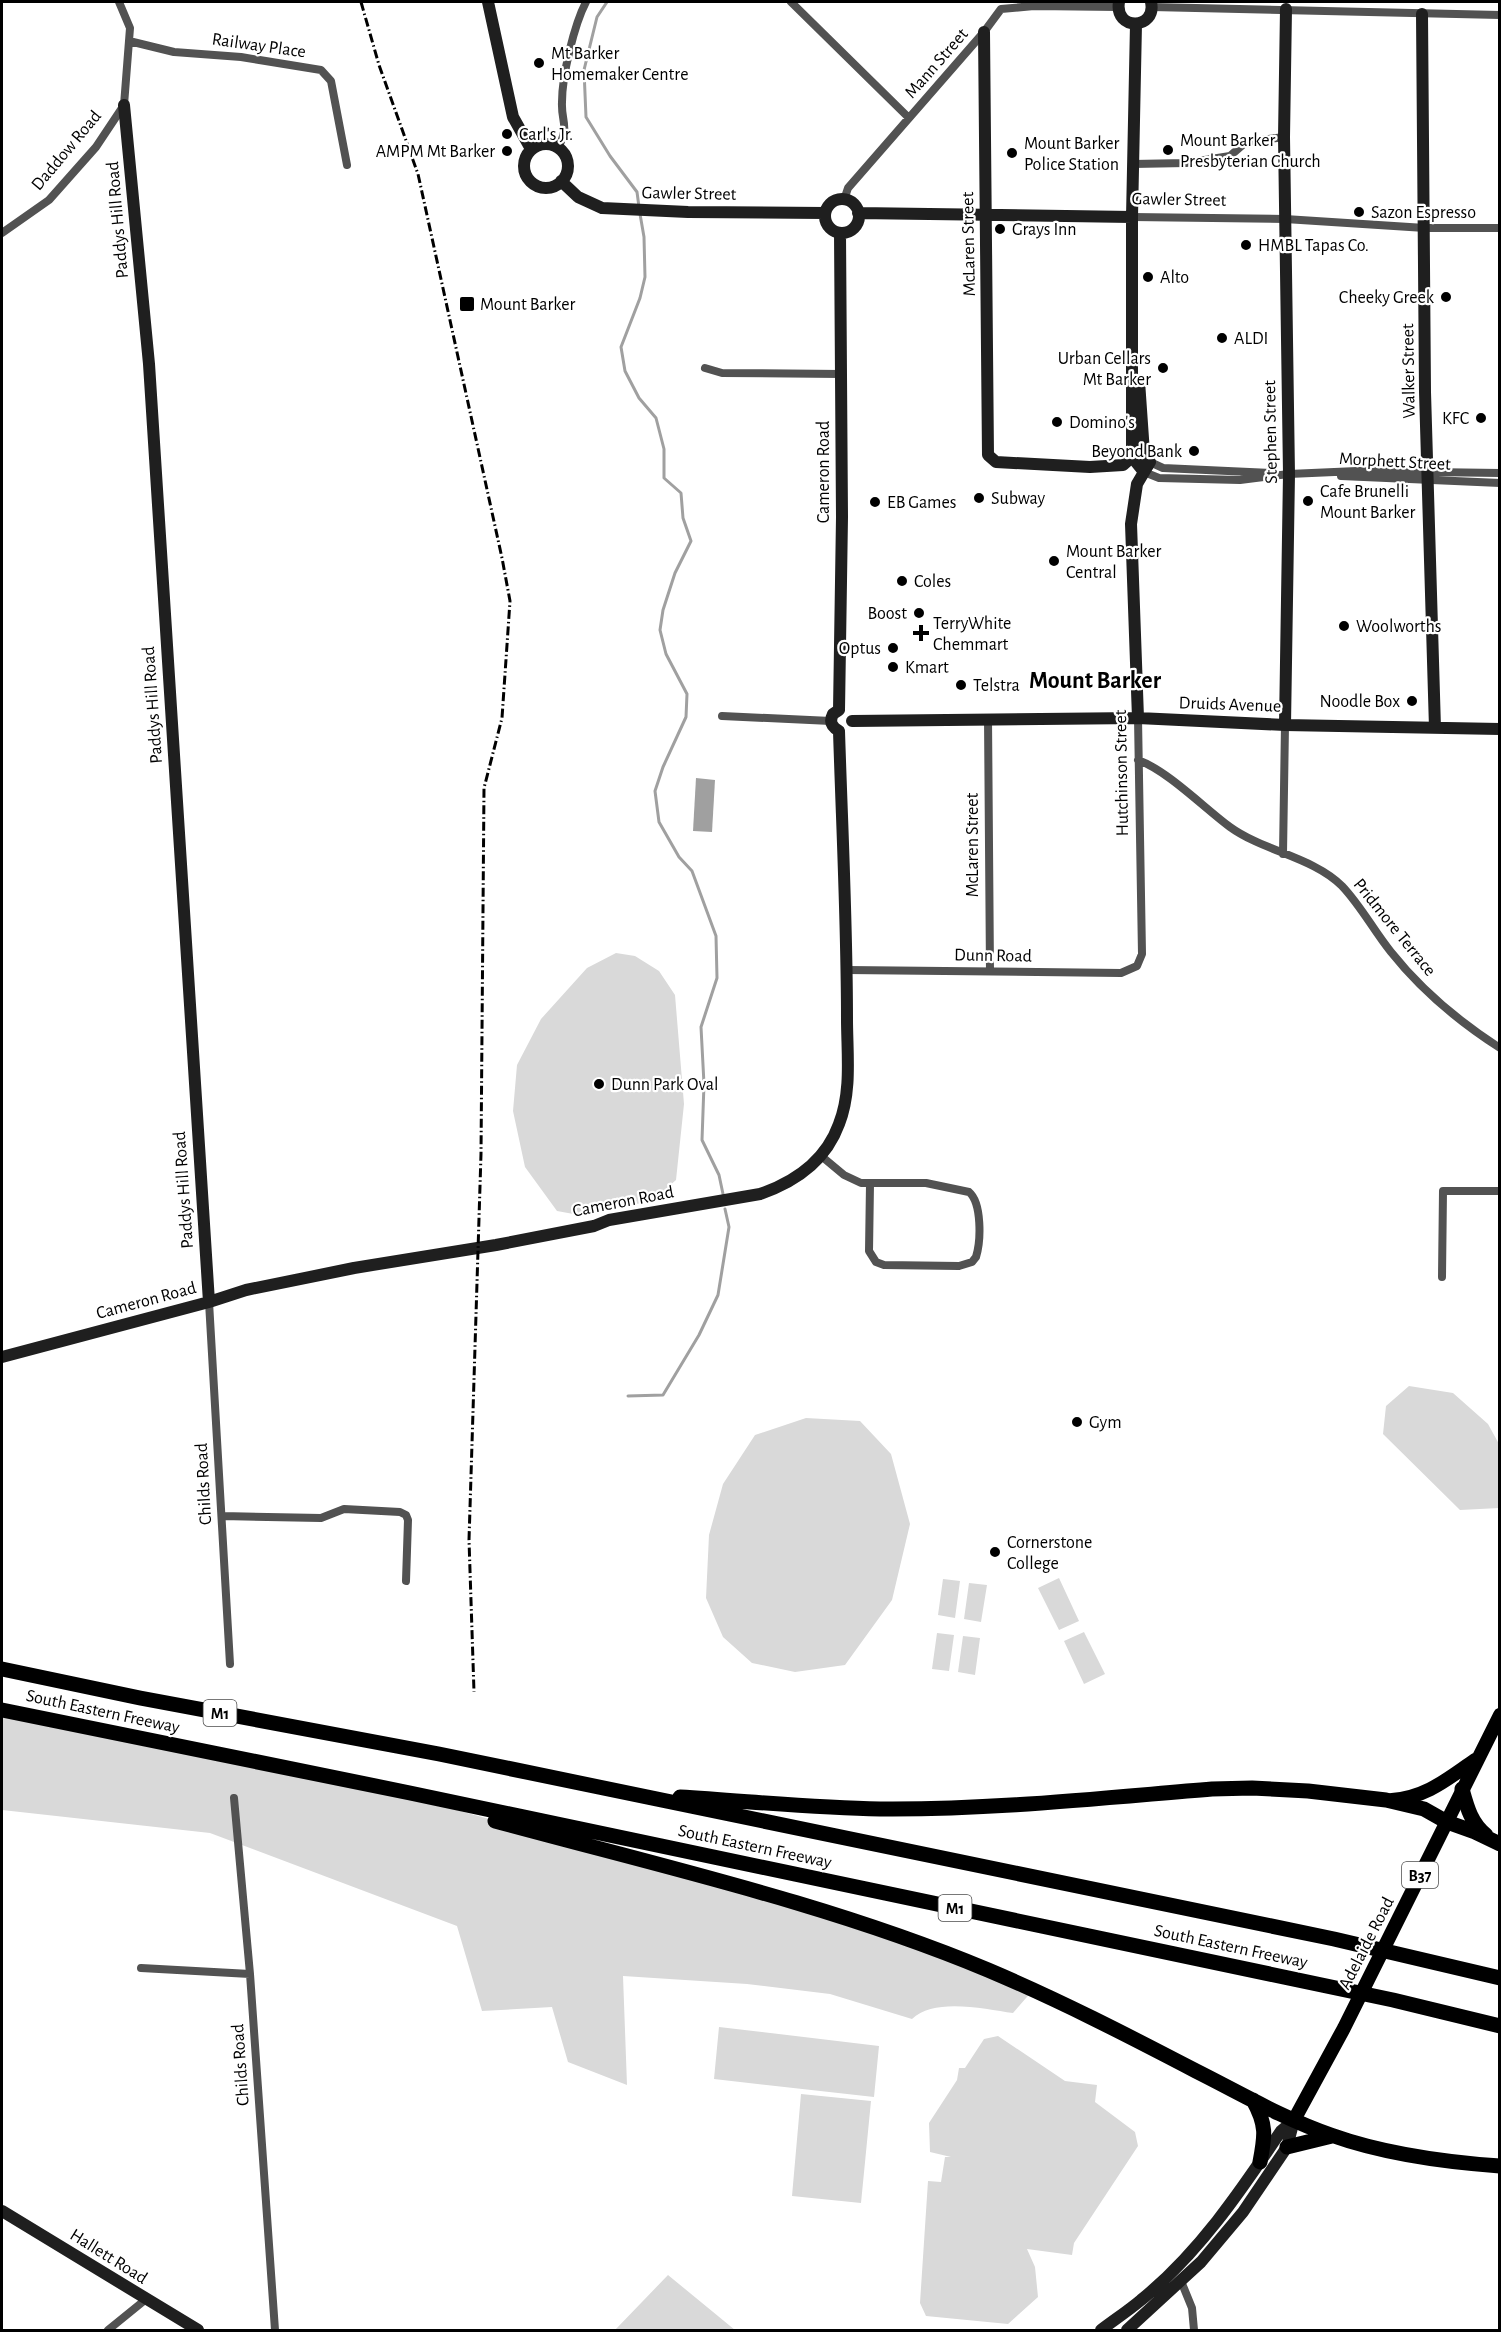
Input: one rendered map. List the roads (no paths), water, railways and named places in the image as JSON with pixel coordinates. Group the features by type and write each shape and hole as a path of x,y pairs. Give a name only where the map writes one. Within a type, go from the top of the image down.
{"highway":[{"name":"South Eastern Freeway","path":"2,1669 439,1754 1334,1939 1500,1978"},
{"name":"South Eastern Freeway","path":"2,1710 410,1793 1371,1995 1500,2025"},
{"path":"626,1794 880,1809 966,1808 1252,1788 1308,1791 1386,1800 1424,1809 1447,1822 1495,1842"},
{"path":"1462,1789 1469,1812 1477,1827 1495,1842"},
{"path":"410,1793 442,1806 770,1896 939,1951 1060,2003 1253,2100 1332,2136 1417,2157 1500,2166"},
{"path":"1253,2100 1265,2127 1260,2162"},
{"path":"1287,2147 1332,2136"}],"main road":[{"name":"Adelaide Road","path":"1294,2120 1344,2028 1500,1715"},
{"path":"1386,1800 1409,1798 1424,1793 1477,1758"}],"street":[{"name":"Daddow Road","path":"2,233 49,200 96,147 124,105 130,28 119,2"},
{"path":"488,2 513,117 531,149"},
{"path":"558,148 566,129 561,105 564,81 573,39 586,2"},
{"path":"791,2 909,118"},
{"path":"1119,4 1122,17 1136,24 1150,16 1151,4 1500,15"},
{"name":"Mann Street","path":"844,200 848,188 984,32 999,5 1119,4"},
{"name":"Stephen Street","path":"1283,854 1289,474 1284,137 1286,9"},
{"name":"Walker Street","path":"1422,14 1428,476 1435,728"},
{"path":"1136,24 1132,217 1132,458 1147,467"},
{"name":"McLaren Street","path":"984,32 988,455 996,462 1090,467 1123,465 1132,458"},
{"name":"Railway Place","path":"129,41 174,52 241,57 321,70 331,81 346,165"},
{"name":"Paddys Hill Road","path":"124,105 149,364 208,1302"},
{"path":"1133,164 1186,164 1230,156 1246,142 1284,137"},
{"path":"547,144 563,152 568,164 561,181 547,188 537,186 529,179 524,170 524,163 531,149 547,144"},
{"name":"Gawler Street","path":"561,181 588,203 602,208 653,211 825,213"},
{"path":"844,200 852,203 858,213 855,226 851,230 840,233 830,228 825,219 825,213 831,203 844,200"},
{"name":"Gawler Street","path":"858,213 1285,219 1425,228 1500,228"},
{"name":"Cameron Road","path":"839,710 840,233"},
{"path":"1133,327 1147,467"},
{"path":"705,368 722,373 841,374"},
{"name":"Morphett Street","path":"1147,467 1159,478 1240,480 1289,474 1357,471 1500,483"},
{"name":"Hutchinson Street","path":"1137,966 1142,954 1138,718 1131,524 1137,484 1147,467"},
{"name":"Morphett Street","path":"1428,476 1500,473"},
{"path":"722,716 835,726 846,730 852,721 849,714 839,710 833,714 835,726"},
{"name":"McLaren Street","path":"988,718 990,971"},
{"name":"Druids Avenue","path":"852,721 1138,718 1500,729"},
{"name":"Cameron Road","path":"2,1357 246,1290 354,1268 496,1245 594,1226 609,1220 760,1194 783,1186 809,1167 820,1155 840,1124 846,1094 847,969 835,726"},
{"name":"Pridmore Terrace","path":"1138,760 1157,769 1237,832 1321,872 1341,885 1390,952 1423,989 1455,1018 1500,1048"},
{"name":"Dunn Road","path":"847,969 1121,973 1137,966"},
{"path":"820,1155 844,1176 861,1183 926,1183 969,1192 974,1196 979,1207 976,1257 972,1262 959,1266 884,1265 876,1262 869,1251 870,1184"},
{"path":"1442,1277 1443,1191 1500,1191"},
{"name":"Childs Road","path":"208,1302 230,1664"},
{"path":"222,1516 321,1518 344,1509 400,1512 406,1515 408,1520 406,1581"},
{"name":"Childs Road","path":"234,1798 250,1974 275,2331"},
{"path":"141,1968 250,1974"},
{"name":"Adelaide Road","path":"1127,2331 1210,2253 1243,2212 1287,2147 1294,2120"},
{"name":"Adelaide Road","path":"1101,2331 1142,2300 1197,2244 1221,2216 1281,2132 1294,2120"},
{"name":"Hallett Road","path":"2,2211 198,2331"},
{"path":"1181,2281 1192,2308 1194,2331"},
{"path":"108,2331 145,2300"}],"waterway":[{"path":"607,2 597,17 584,70 586,117 610,156 637,192 639,207"},
{"path":"640,214 644,237 645,277 640,298 621,347 625,371 639,398 656,418 664,449 664,478 681,493 683,518 691,541 675,573 663,610 660,630 666,654 687,694 686,717 663,767 655,791 659,822 679,857 692,871 716,936 717,978 701,1027 704,1084 702,1140 719,1175 723,1194"},
{"path":"628,1396 663,1395 699,1335 718,1295 729,1227 725,1209"}],"railway":[{"path":"361,2 379,65 418,174 510,601 502,718 484,788 481,1154 469,1540 474,1692"}],"place":[{"name":"Mt Barker Homemaker Centre","path":"539,63"},
{"name":"Carl's Jr.","path":"507,134"},
{"name":"Mount Barker Presbyterian Church","path":"1168,150"},
{"name":"AMPM Mt Barker","path":"507,151"},
{"name":"Mount Barker Police Station","path":"1012,153"},
{"name":"Sazon Espresso","path":"1359,212"},
{"name":"Grays Inn","path":"1000,229"},
{"name":"HMBL Tapas Co.","path":"1246,245"},
{"name":"Alto","path":"1148,277"},
{"name":"Cheeky Greek","path":"1446,297"},
{"name":"Mount Barker","path":"467,304"},
{"name":"ALDI","path":"1222,338"},
{"name":"Urban Cellars Mt Barker","path":"1163,368"},
{"name":"KFC","path":"1481,418"},
{"name":"Domino's","path":"1057,422"},
{"name":"Beyond Bank","path":"1194,451"},
{"name":"Subway","path":"979,498"},
{"name":"Cafe Brunelli Mount Barker","path":"1308,501"},
{"name":"EB Games","path":"875,502"},
{"name":"Mount Barker Central","path":"1054,561"},
{"name":"Coles","path":"902,581"},
{"name":"Boost","path":"919,613"},
{"name":"Woolworths","path":"1344,626"},
{"name":"TerryWhite Chemmart","path":"921,633"},
{"name":"Optus","path":"893,648"},
{"name":"Kmart","path":"893,667"},
{"name":"Telstra","path":"961,685"},
{"name":"Noodle Box","path":"1412,701"},
{"name":"Dunn Park Oval","path":"599,1084"},
{"name":"Gym","path":"1077,1422"},
{"name":"Cornerstone College","path":"995,1552"}],"district":[{"name":"Mount Barker","path":"1095,680"}]}
